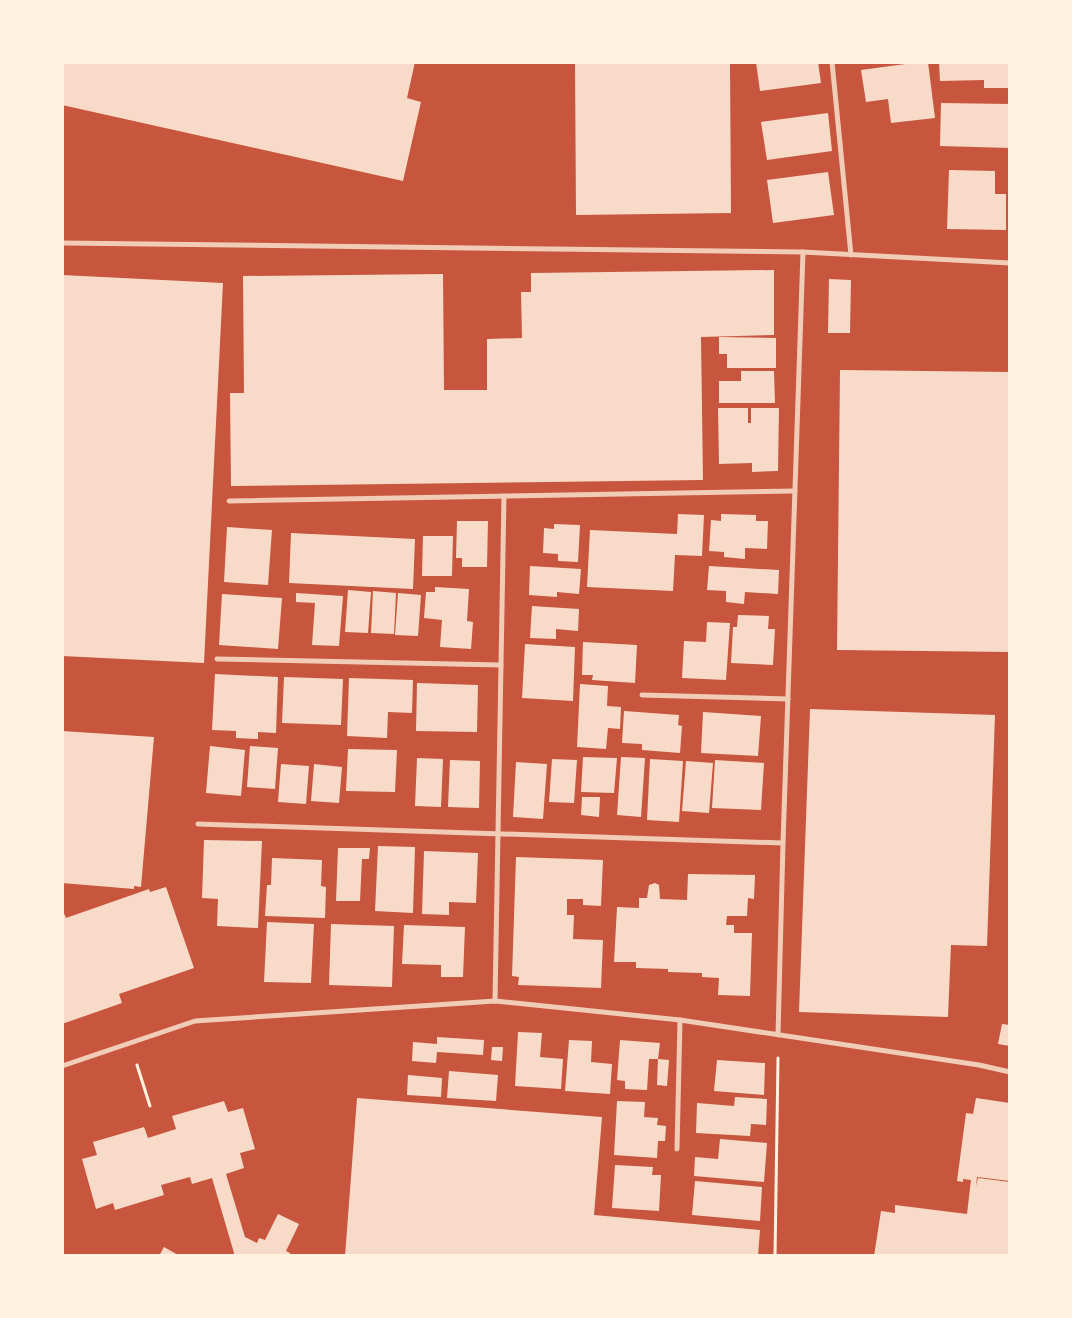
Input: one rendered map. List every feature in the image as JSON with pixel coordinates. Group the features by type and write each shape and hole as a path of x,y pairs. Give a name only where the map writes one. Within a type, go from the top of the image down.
{"street":[{"path":"832,62 851,254"},
{"path":"62,243 803,252 1010,263"},
{"path":"778,1035 803,252"},
{"path":"229,500 795,491"},
{"path":"495,1001 504,496"},
{"path":"217,659 501,665"},
{"path":"642,695 788,699"},
{"path":"198,824 783,843"},
{"path":"62,1066 195,1021 495,1001 680,1020 978,1065 1010,1072"},
{"path":"677,1149 680,1020"}],"path":[{"path":"775,1256 778,1035"},
{"path":"131,1043 150,1106"}],"building":[{"path":"62,62 415,62 407,98 421,102 403,181 62,105"},
{"path":"575,62 730,62 731,213 576,215"},
{"path":"756,62 818,62 821,83 760,91"},
{"path":"928,62 935,118 891,123 888,99 866,102 861,70"},
{"path":"939,62 1010,62 1010,88 984,88 984,80 940,81"},
{"path":"941,103 1010,104 1010,148 940,146"},
{"path":"828,113 832,151 767,160 761,122"},
{"path":"949,170 995,171 995,194 1006,194 1006,230 947,229"},
{"path":"828,172 834,215 773,223 767,180"},
{"path":"774,270 774,335 701,337 703,480 231,486 230,393 244,393 243,276 443,274 444,390 487,390 487,339 522,338 521,292 531,292 531,273"},
{"path":"62,275 223,283 204,663 62,656"},
{"path":"829,279 851,280 850,333 828,333"},
{"path":"719,337 776,338 776,368 727,368 727,354 719,354"},
{"path":"840,370 1010,372 1010,652 837,650"},
{"path":"741,371 774,371 775,403 719,403 719,381 741,381"},
{"path":"718,408 748,408 748,423 751,423 751,408 779,408 778,471 752,472 752,463 719,464"},
{"path":"678,514 704,515 702,556 675,555 673,591 587,587 590,530 677,534"},
{"path":"721,514 756,515 756,521 768,521 767,549 745,548 745,559 724,557 724,552 709,551 711,520 721,521"},
{"path":"457,521 488,521 487,567 462,567 462,558 456,558"},
{"path":"554,524 580,525 578,562 558,561 558,554 543,553 544,528 554,529"},
{"path":"227,527 272,530 268,585 224,582"},
{"path":"291,533 415,539 413,589 289,583"},
{"path":"423,536 453,536 452,576 422,576"},
{"path":"530,566 581,569 579,594 557,592 557,597 529,595"},
{"path":"709,566 779,570 778,594 745,592 744,604 726,602 726,591 707,590"},
{"path":"435,587 469,589 467,621 473,622 471,649 440,647 442,620 424,618 426,592 435,592"},
{"path":"348,590 371,592 368,633 345,632"},
{"path":"373,591 396,593 394,634 371,633"},
{"path":"296,593 343,596 339,646 312,645 315,603 296,602"},
{"path":"398,593 421,595 418,636 395,635"},
{"path":"222,594 282,598 278,649 219,645"},
{"path":"532,606 579,609 578,631 556,629 556,639 530,638"},
{"path":"738,615 769,616 768,629 775,629 773,665 731,663 733,627 737,627"},
{"path":"707,622 730,623 726,680 682,678 684,641 706,642"},
{"path":"583,642 637,645 635,683 592,680 593,675 582,675"},
{"path":"525,644 575,647 573,701 522,698"},
{"path":"215,674 278,677 276,733 258,732 258,739 236,738 236,731 212,730"},
{"path":"284,677 343,679 341,725 282,723"},
{"path":"349,678 413,680 412,713 388,712 387,738 347,736"},
{"path":"417,683 478,685 477,732 416,731"},
{"path":"580,684 608,686 607,706 621,707 620,729 608,728 606,749 577,747"},
{"path":"810,709 995,715 987,946 951,945 948,1017 799,1012"},
{"path":"624,711 679,715 678,725 682,726 680,753 642,750 642,744 622,743"},
{"path":"703,712 761,716 758,756 701,753"},
{"path":"62,731 154,737 141,887 134,886 134,889 62,883"},
{"path":"210,746 245,750 241,796 206,793"},
{"path":"250,746 278,748 275,789 247,787"},
{"path":"348,749 397,750 395,792 346,791"},
{"path":"583,757 617,758 614,793 581,792"},
{"path":"621,757 645,758 641,817 617,815"},
{"path":"417,758 443,759 441,807 415,806"},
{"path":"552,759 577,760 574,803 549,802"},
{"path":"650,759 683,761 679,822 647,820"},
{"path":"450,760 480,761 479,808 448,807"},
{"path":"715,760 764,763 761,810 712,808"},
{"path":"686,761 713,763 709,813 682,811"},
{"path":"516,762 547,764 543,819 513,817"},
{"path":"281,764 309,766 306,804 278,802"},
{"path":"314,764 342,767 339,803 311,801"},
{"path":"582,797 600,797 599,817 581,815"},
{"path":"204,840 262,841 258,928 217,926 218,899 202,898"},
{"path":"378,846 415,847 413,913 375,911"},
{"path":"338,848 370,848 369,859 362,859 360,901 336,901"},
{"path":"424,851 478,853 476,903 449,902 449,915 422,914"},
{"path":"516,857 603,860 601,906 583,905 583,899 567,899 567,915 574,915 573,939 603,940 601,988 518,985 519,977 512,976"},
{"path":"272,858 322,860 321,886 326,887 325,918 265,916 267,885 271,885"},
{"path":"688,874 755,875 754,899 748,898 747,916 727,916 726,925 734,925 734,933 752,933 750,996 718,995 719,978 702,977 702,973 668,972 668,969 636,968 636,962 614,962 617,907 639,908 639,898 647,898 649,885 655,883 659,885 660,899 687,900"},
{"path":"166,887 194,968 119,994 122,1003 62,1024 62,909 66,918 149,889 150,892"},
{"path":"267,922 314,924 311,983 264,982"},
{"path":"331,924 394,926 392,987 329,985"},
{"path":"404,925 465,927 463,977 441,977 441,965 402,964"},
{"path":"1002,1024 1010,1025 1010,1046 998,1044"},
{"path":"518,1032 542,1033 540,1057 563,1059 561,1089 515,1086"},
{"path":"437,1037 484,1040 483,1055 437,1052 436,1063 412,1061 413,1042 437,1044"},
{"path":"569,1040 592,1041 591,1062 612,1064 610,1094 565,1091"},
{"path":"620,1040 660,1043 658,1059 649,1059 647,1090 625,1089 625,1081 617,1080"},
{"path":"492,1047 503,1047 502,1061 491,1060"},
{"path":"658,1059 669,1060 667,1086 657,1085"},
{"path":"717,1060 765,1063 764,1095 714,1091"},
{"path":"449,1071 498,1075 496,1101 447,1098"},
{"path":"408,1075 442,1078 441,1097 407,1095"},
{"path":"735,1097 767,1099 766,1125 751,1124 750,1136 696,1133 697,1103 734,1106"},
{"path":"357,1098 602,1117 594,1215 760,1230 758,1256 345,1256"},
{"path":"976,1098 1010,1103 1010,1181 977,1177 976,1186 978,1178 1010,1182 1010,1256 874,1256 881,1211 895,1213 895,1205 967,1214 971,1180 963,1179 963,1182 957,1181 966,1113 973,1114"},
{"path":"224,1101 228,1112 243,1108 255,1149 240,1153 244,1168 226,1174 245,1237 257,1243 259,1238 265,1240 278,1214 299,1224 286,1251 290,1253 289,1256 233,1256 234,1253 212,1178 192,1184 190,1177 161,1185 164,1195 115,1210 113,1203 96,1209 82,1159 97,1155 93,1142 144,1127 148,1138 176,1129 172,1116"},
{"path":"617,1101 645,1102 644,1117 658,1118 657,1125 666,1126 665,1141 658,1141 657,1158 614,1155"},
{"path":"720,1139 767,1143 764,1182 694,1176 695,1157 718,1159"},
{"path":"615,1165 653,1167 652,1175 661,1175 659,1211 612,1208"},
{"path":"695,1181 762,1187 760,1221 692,1215"},
{"path":"164,1247 180,1256 159,1256"}]}
